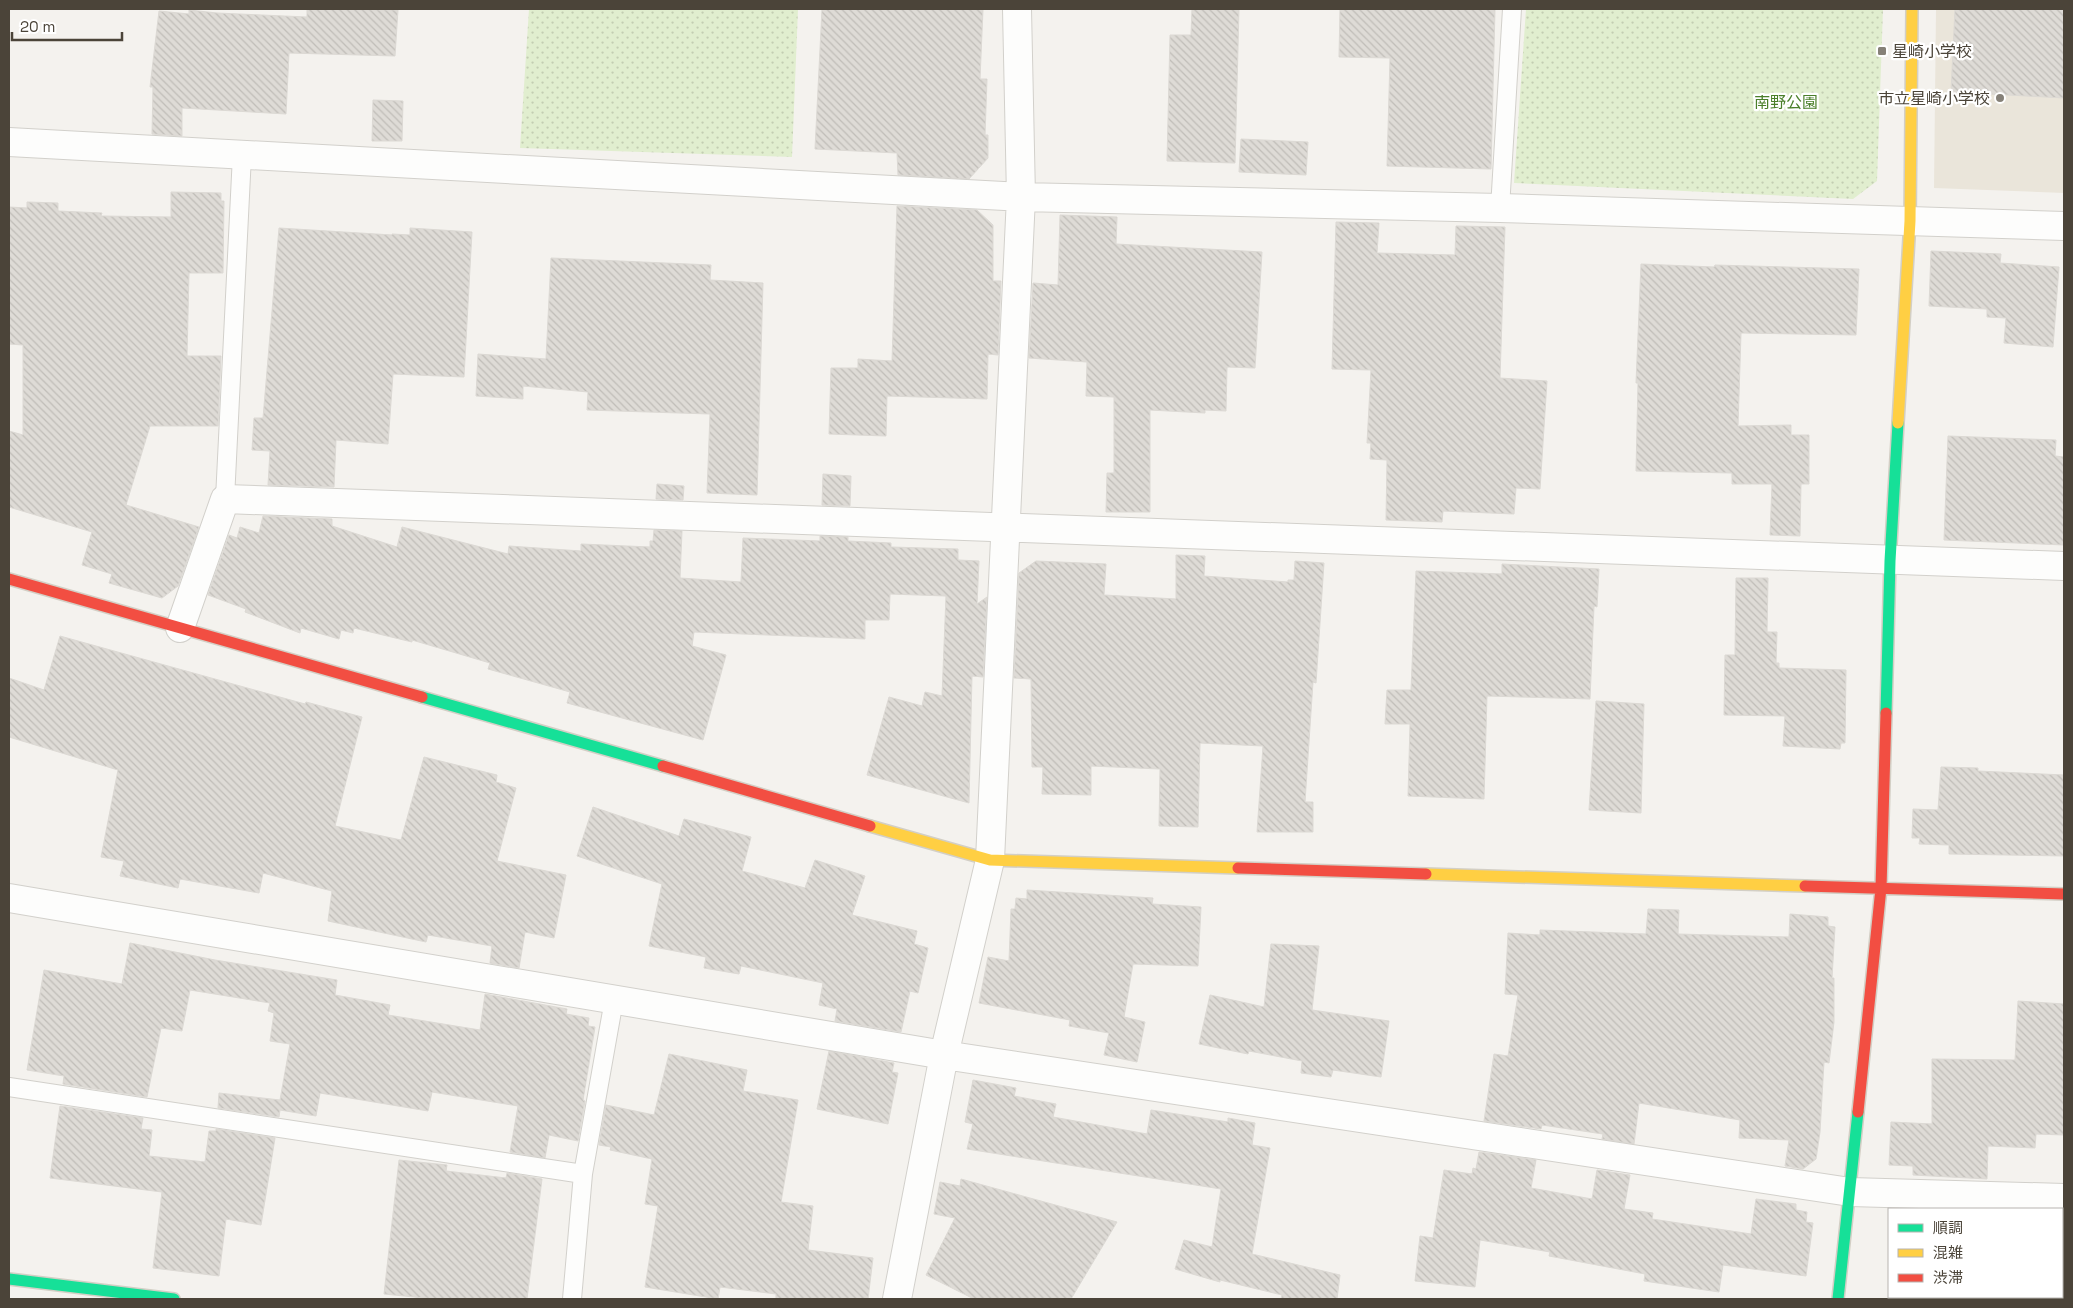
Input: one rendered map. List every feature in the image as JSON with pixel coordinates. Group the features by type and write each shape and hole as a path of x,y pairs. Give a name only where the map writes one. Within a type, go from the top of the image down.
{"street":[{"path":"897,1299 944,1055 990,860 1021,197 1017,9"},
{"path":"1838,1299 1881,888 1890,560 1910,221 1912,9"},
{"path":"9,142 1021,197 1500,208 2064,226"},
{"path":"180,628 225,499 2064,566"},
{"path":"9,579 990,860 2064,894"},
{"path":"9,898 944,1055 1850,1192 2064,1198"},
{"path":"9,1279 174,1299"}],"lane":[{"path":"1500,208 1512,9"},
{"path":"225,499 242,155"},
{"path":"572,1299 583,1174 614,1000"},
{"path":"9,1087 583,1174"}],"shaded area":[{"name":"市立星崎小学校","path":"1936,9 2064,9 2064,193 1934,188"}],"green space":[{"path":"529,9 798,9 792,157 520,148"},
{"name":"南野公園","path":"1526,9 1883,9 1877,181 1853,199 1514,183"}],"building":[{"path":"307,9 398,10 395,56 289,53 286,114 182,108 182,136 152,134 153,87 150,87 159,11 189,14 189,10 307,17"},
{"path":"822,9 983,9 980,79 987,79 985,135 988,135 988,158 969,179 898,175 897,153 815,149"},
{"path":"1192,9 1239,9 1235,163 1167,161 1170,35 1191,35"},
{"path":"1340,9 1495,9 1491,169 1387,166 1390,58 1339,57"},
{"path":"1955,9 2064,9 2064,98 1951,92"},
{"path":"373,100 403,101 402,141 372,141"},
{"path":"1241,139 1308,142 1306,175 1239,172"},
{"path":"171,192 221,193 221,201 224,201 223,273 189,273 187,356 221,356 218,426 150,426 126,505 199,527 178,586 162,598 109,583 112,574 82,565 92,532 9,507 9,431 23,435 23,345 9,344 9,207 27,208 27,202 58,203 58,211 102,213 101,216 171,217"},
{"path":"897,206 977,210 993,225 993,281 1001,281 998,355 988,354 987,399 887,396 886,436 829,434 831,368 858,368 858,359 892,361"},
{"path":"1060,215 1117,217 1116,244 1262,252 1255,368 1227,367 1226,411 1205,410 1205,413 1150,410 1150,512 1106,512 1107,473 1114,473 1114,397 1086,396 1087,362 1029,358 1033,283 1058,285"},
{"path":"1336,222 1379,223 1377,253 1455,255 1456,226 1505,227 1500,378 1547,381 1540,489 1516,488 1514,514 1443,511 1442,522 1386,520 1387,460 1370,459 1371,443 1367,443 1371,370 1332,369"},
{"path":"279,228 392,235 410,235 410,228 472,232 464,377 393,374 388,444 336,440 334,487 268,485 270,451 252,450 254,418 263,418"},
{"path":"1931,251 2001,254 2000,263 2059,267 2053,347 2004,343 2006,318 1987,317 1987,309 1929,306"},
{"path":"551,258 711,265 710,280 763,283 757,495 707,493 710,414 587,410 588,392 523,386 523,399 476,396 478,354 546,359"},
{"path":"1641,264 1859,269 1856,335 1741,333 1738,426 1791,425 1791,435 1809,435 1809,484 1801,484 1800,536 1770,535 1772,484 1732,484 1732,473 1636,471 1638,383 1636,383"},
{"path":"1948,436 2056,440 2055,456 2064,457 2064,545 1944,540"},
{"path":"823,474 851,476 850,506 822,505"},
{"path":"657,484 684,486 683,500 656,499"},
{"path":"263,516 332,519 332,526 397,547 402,527 508,554 509,546 581,551 581,544 650,547 650,541 653,541 654,530 682,531 680,578 741,582 743,538 820,541 820,536 848,537 848,541 891,543 891,547 958,549 958,560 979,561 977,604 987,597 983,677 972,676 969,803 867,775 889,697 922,706 925,692 942,696 946,596 890,594 889,620 865,620 865,639 694,632 692,646 726,655 703,740 567,703 570,692 488,669 490,663 412,640 412,642 354,628 353,633 341,630 339,639 301,628 300,633 245,612 246,609 208,595 229,535 237,538 240,527 259,533"},
{"path":"1176,555 1205,556 1204,576 1288,582 1288,580 1294,580 1295,561 1324,563 1316,683 1313,682 1305,802 1313,802 1313,832 1257,832 1263,746 1200,743 1198,827 1159,826 1160,769 1091,766 1091,795 1042,794 1043,767 1032,767 1031,679 1014,678 1019,573 1036,561 1106,564 1104,595 1176,599"},
{"path":"1502,564 1599,569 1597,607 1594,606 1590,699 1487,696 1484,799 1408,796 1410,724 1385,724 1387,690 1411,690 1416,571 1502,574"},
{"path":"1736,578 1768,578 1767,632 1777,632 1776,663 1779,663 1779,668 1846,670 1845,743 1841,743 1840,749 1783,746 1785,716 1724,715 1725,655 1735,655"},
{"path":"60,636 305,704 306,702 362,717 335,826 401,840 424,757 497,775 496,782 516,788 497,861 566,875 554,938 525,932 519,968 490,963 492,946 428,935 426,942 328,921 332,891 263,873 259,893 180,879 178,888 120,876 124,861 101,857 118,770 9,737 9,678 44,690"},
{"path":"1596,701 1644,704 1641,813 1589,810"},
{"path":"1941,767 1978,768 1978,771 2064,775 2064,856 1949,854 1949,845 1919,844 1920,838 1912,838 1913,809 1938,810"},
{"path":"593,807 679,836 684,819 751,837 742,871 805,888 815,860 865,876 852,915 917,931 914,944 928,948 918,993 910,991 901,1032 835,1021 837,1009 819,1005 823,983 741,966 739,974 704,968 706,957 649,946 662,884 577,856"},
{"path":"1027,890 1153,898 1152,904 1201,907 1198,966 1133,964 1124,1017 1145,1022 1137,1062 1104,1055 1109,1033 1069,1026 1070,1020 979,1003 988,957 1009,961 1011,909 1015,909 1016,898 1027,899"},
{"path":"1648,909 1679,910 1678,934 1789,937 1790,914 1828,917 1828,926 1835,927 1832,978 1834,978 1834,1022 1829,1063 1824,1062 1820,1132 1816,1159 1803,1169 1785,1166 1789,1140 1739,1138 1740,1120 1639,1103 1634,1144 1602,1139 1603,1134 1542,1125 1541,1129 1484,1121 1494,1054 1508,1056 1518,995 1505,994 1508,933 1540,935 1540,930 1646,934"},
{"path":"130,943 215,960 337,980 335,995 390,1005 388,1015 480,1030 485,994 567,1009 566,1014 589,1018 588,1026 595,1027 578,1141 549,1135 545,1158 510,1152 518,1106 432,1092 428,1111 320,1093 316,1116 280,1110 279,1117 218,1108 219,1093 280,1100 290,1044 270,1041 274,1013 268,1011 270,1003 190,990 182,1031 161,1028 147,1097 63,1084 64,1076 27,1070 44,970 122,984"},
{"path":"1271,944 1319,946 1312,1010 1389,1021 1381,1077 1333,1070 1331,1077 1301,1073 1302,1061 1249,1051 1248,1054 1199,1044 1210,995 1264,1007"},
{"path":"2018,1001 2064,1004 2064,1135 2036,1134 2035,1148 1988,1146 1987,1179 1913,1175 1913,1166 1889,1165 1891,1122 1932,1124 1932,1059 2015,1060"},
{"path":"829,1051 894,1063 892,1072 898,1073 888,1124 817,1109"},
{"path":"669,1054 747,1070 743,1091 798,1100 781,1202 813,1206 808,1250 873,1258 868,1299 776,1299 776,1294 720,1287 718,1299 645,1287 658,1206 645,1204 652,1159 610,1150 611,1147 599,1145 606,1105 654,1115"},
{"path":"973,1080 1016,1088 1014,1096 1056,1104 1053,1117 1147,1134 1151,1110 1228,1122 1228,1118 1255,1123 1252,1145 1270,1148 1252,1254 1340,1275 1337,1299 1281,1299 1282,1295 1220,1280 1220,1282 1175,1269 1184,1240 1212,1247 1221,1189 967,1149 973,1124 965,1122"},
{"path":"60,1106 143,1118 141,1129 152,1130 149,1156 205,1162 209,1131 216,1131 216,1129 275,1138 261,1225 226,1219 219,1276 153,1268 162,1192 50,1178"},
{"path":"1479,1152 1536,1160 1531,1188 1592,1199 1597,1170 1630,1175 1624,1209 1653,1213 1652,1219 1751,1234 1756,1199 1796,1204 1796,1210 1807,1212 1806,1222 1813,1223 1806,1276 1723,1265 1719,1292 1644,1281 1645,1274 1549,1256 1550,1252 1480,1240 1475,1287 1415,1281 1420,1236 1433,1238 1444,1170 1472,1174 1473,1168 1476,1169"},
{"path":"399,1160 447,1165 446,1171 506,1178 507,1173 542,1179 527,1299 434,1299 384,1294"},
{"path":"961,1179 1117,1222 1071,1299 974,1299 926,1275 955,1218 934,1214 940,1182 960,1186"}],"traffic: fast":[{"path":"1886,713 1890,561 1898,423"},
{"path":"422,697 663,766"},
{"path":"1838,1299 1858,1112"},
{"path":"9,1279 174,1299"}],"traffic: slow":[{"path":"1898,423 1910,221 1912,9"},
{"path":"870,826 990,860 1238,868"},
{"path":"1426,874 1805,886"}],"traffic: jam":[{"path":"9,579 422,697"},
{"path":"1858,1112 1881,888 1886,713"},
{"path":"663,766 870,826"},
{"path":"1238,868 1426,874"},
{"path":"1805,886 2064,894"}],"place":[{"name":"星崎小学校","path":"1882,51"},
{"name":"市立星崎小学校","path":"2000,98"}]}
